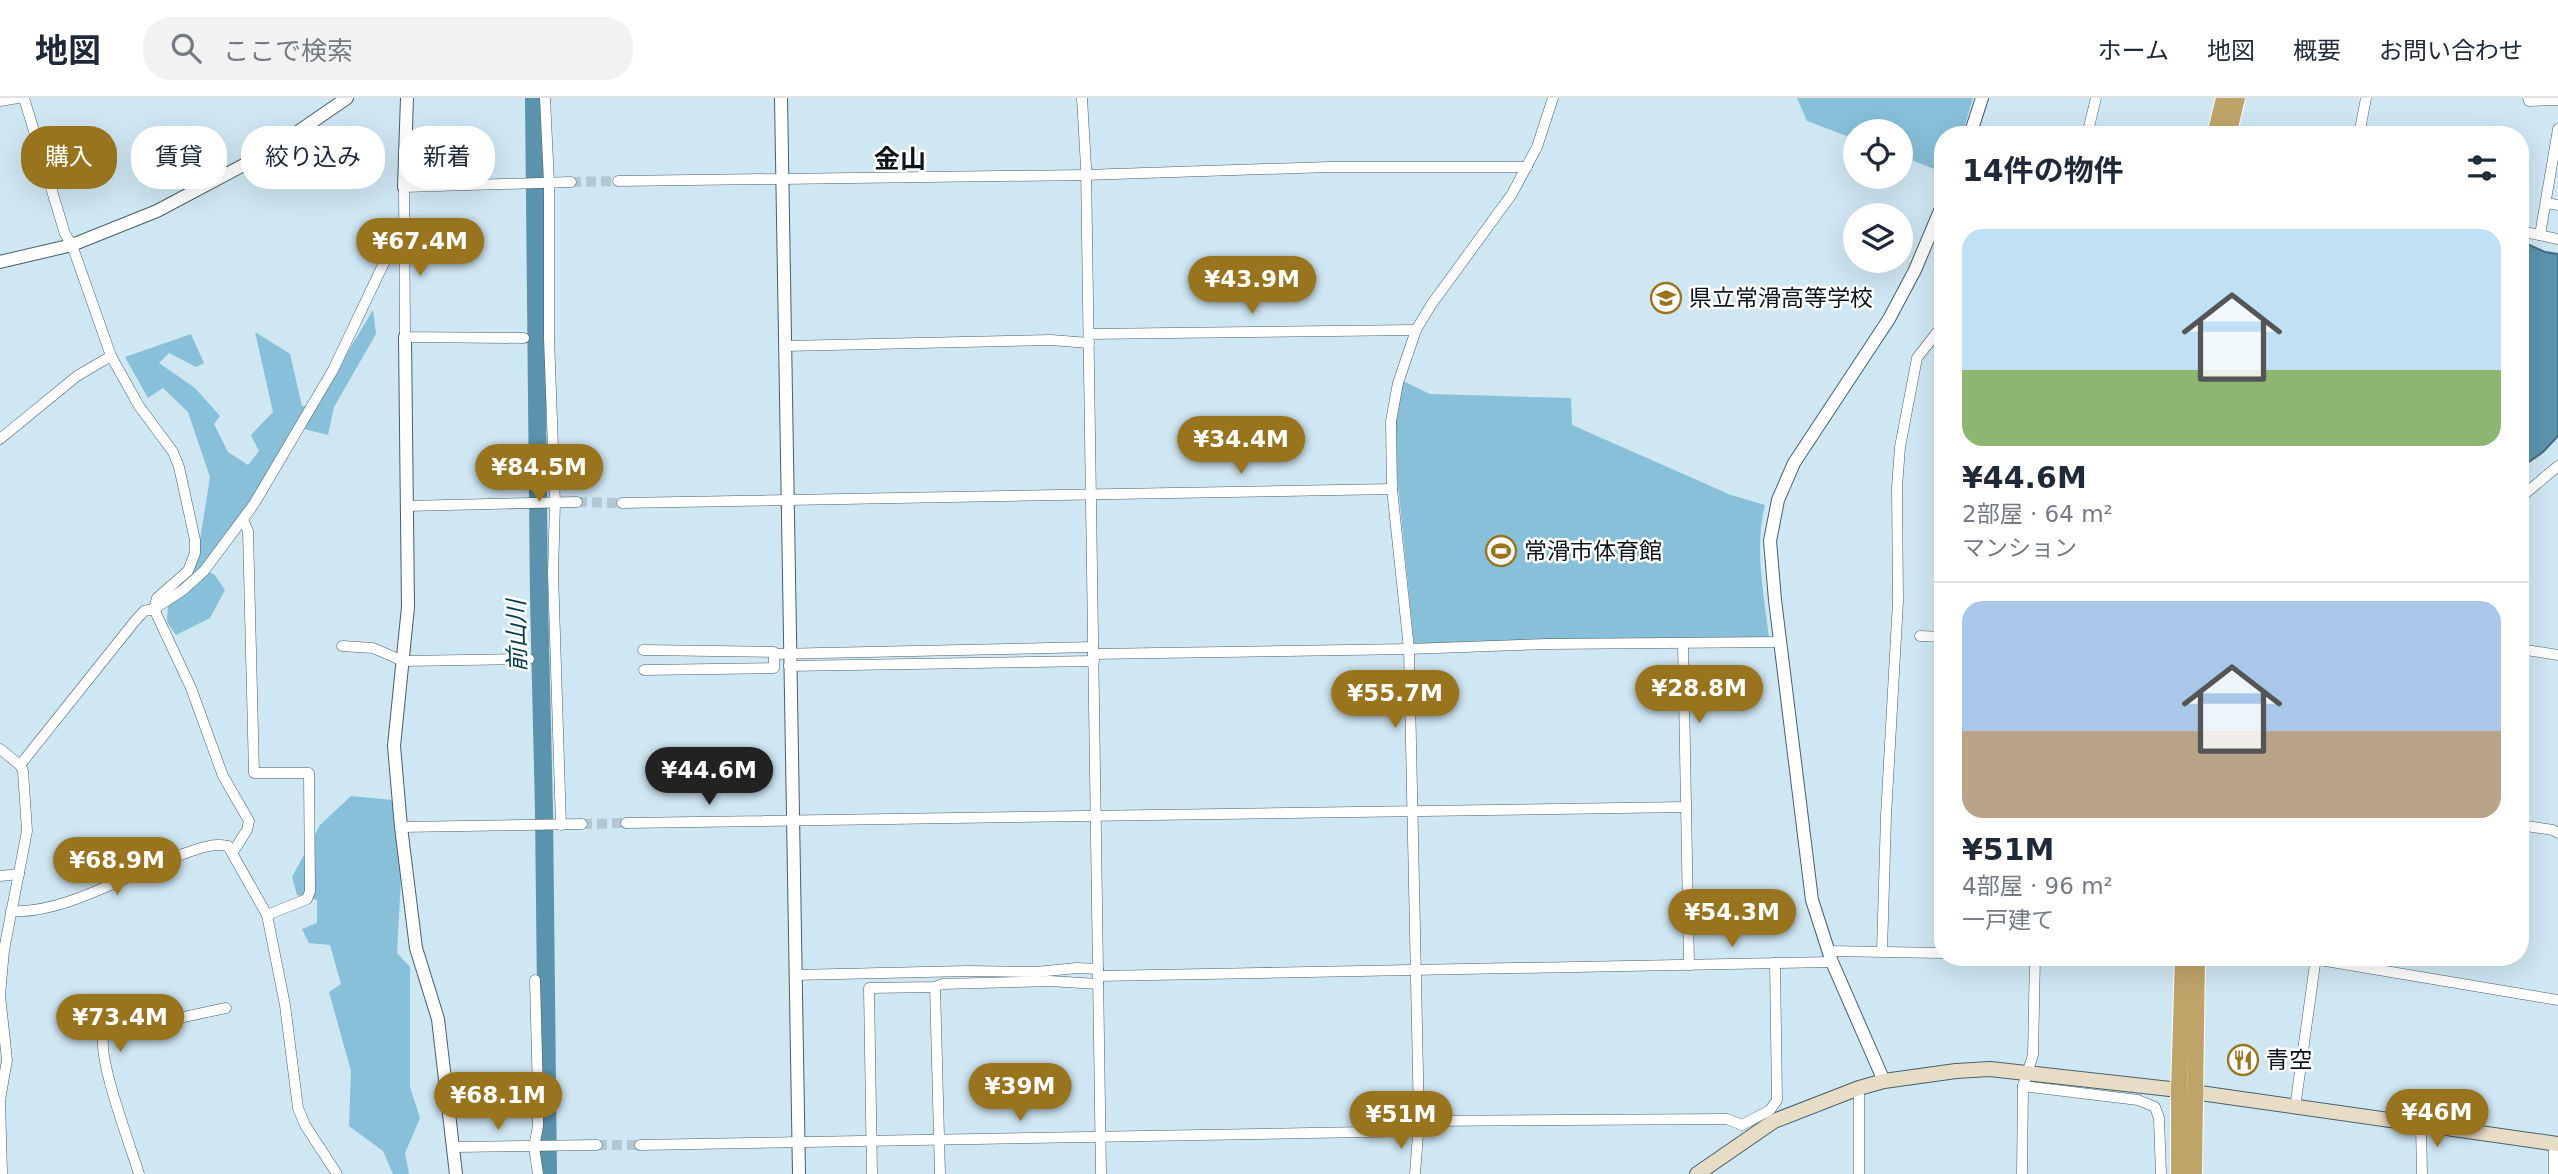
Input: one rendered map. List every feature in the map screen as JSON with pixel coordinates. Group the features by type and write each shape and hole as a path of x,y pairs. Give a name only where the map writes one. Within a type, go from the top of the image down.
{"highway":[{"path":"2217,126 2224,98"},
{"path":"2230,126 2237,98"},
{"path":"2183,966 2187,1091 2194,1174"},
{"path":"2179,1174 2196,966"}],"main road":[{"path":"1697,1174 1774,1121 1859,1088 1884,1080 1990,1069 2026,1079 2187,1091 2556,1144"}],"street":[{"path":"0,101 18,98"},
{"path":"24,98 65,234 72,245 111,356 139,406 173,452 179,467 195,540 195,553 188,570 157,598 155,609 191,688 223,776 249,821 247,831 233,852"},
{"path":"0,262 72,245 157,211 270,150 347,98"},
{"path":"406,126 407,98"},
{"path":"545,98 558,825"},
{"path":"781,98 799,1174"},
{"path":"1082,98 1086,167 1084,175 1089,339 1089,494 1101,1174"},
{"path":"1415,1174 1418,1126 1409,649 1392,489 1391,421 1398,383 1416,330 1431,305 1512,194 1537,147 1553,98"},
{"path":"1973,126 1982,98"},
{"path":"2089,126 2096,98"},
{"path":"2361,126 2366,98"},
{"path":"2528,98 2529,101 2558,100"},
{"path":"2540,235 2558,129"},
{"path":"618,181 1084,175 1329,167 1527,167"},
{"path":"495,184 571,181"},
{"path":"404,189 408,607 394,746 416,948 438,1019 457,1174"},
{"path":"2546,203 2558,205"},
{"path":"20,765 144,611 155,609 204,572 243,520 333,370 392,246 395,241 405,238 405,219"},
{"path":"1884,1080 1831,957 1812,900 1769,551 1772,520 1794,463 1889,318 1915,270 1934,225"},
{"path":"2529,233 2558,239"},
{"path":"785,346 1416,330"},
{"path":"1882,951 1886,816 1898,613 1897,487 1900,447 1917,358 1934,336"},
{"path":"405,337 524,338"},
{"path":"0,439 77,376 111,356"},
{"path":"2529,491 2558,467"},
{"path":"622,503 1392,489"},
{"path":"407,506 577,502"},
{"path":"243,520 248,531 254,773 309,773 310,891 307,899 267,915"},
{"path":"1920,636 1934,637"},
{"path":"643,650 775,654 789,659 1780,642"},
{"path":"1683,643 1689,965"},
{"path":"342,646 373,648 402,661 529,659"},
{"path":"2529,650 2558,655"},
{"path":"644,670 774,668 775,654"},
{"path":"0,749 20,765 27,818 4,950 0,995 7,1060 0,1100 2,1174"},
{"path":"626,823 1685,807"},
{"path":"401,827 582,824"},
{"path":"2529,826 2558,833"},
{"path":"11,911 32,910 65,901 202,847 228,846 267,915 285,1005 298,1108 305,1125 337,1174"},
{"path":"0,876 19,874"},
{"path":"872,1174 869,988 936,987 942,984 1098,976 1775,963 1882,951 1934,953"},
{"path":"640,1145 1101,1137 1727,1119 1742,1125 1770,1110 1777,1100 1775,963"},
{"path":"2022,1174 2026,1079 2033,1055 2035,966"},
{"path":"2295,1108 2315,966"},
{"path":"2362,966 2558,1000"},
{"path":"795,975 1036,972 1077,968 1098,976"},
{"path":"535,980 538,1174"},
{"path":"936,987 940,1174"},
{"path":"139,1174 110,1080 102,1045 104,1034 226,1008"},
{"path":"2026,1079 2138,1100 2155,1107 2159,1118 2161,1174"},
{"path":"1859,1088 1859,1174"},
{"path":"2421,1125 2422,1174"},
{"path":"2554,1174 2556,1144"},
{"path":"455,1147 597,1145"}],"shaded area":[{"path":"1797,98 1973,98 1965,126 1934,126 1934,169 1913,161 1913,119 1843,119 1843,134 1807,121"},
{"path":"2529,245 2558,254 2558,436 2529,462"},
{"path":"373,310 376,334 334,407 328,435 296,427 251,504 202,571 214,574 225,590 210,618 176,635 167,622 168,605 177,588 196,565 210,477 188,412 163,388 148,398 125,357 191,334 204,363 196,367 169,353 159,363 195,388 220,416 214,424 228,452 248,465 259,451 251,435 273,412 255,332 290,354 302,406 314,408"},
{"path":"1403,381 1430,394 1571,398 1572,425 1731,495 1765,505 1760,555 1769,638 1414,644 1394,445 1394,418"},
{"path":"351,796 393,800 401,878 397,953 410,967 410,1087 420,1118 405,1153 409,1174 393,1174 383,1151 349,1126 351,1071 329,992 341,984 330,945 309,943 302,929 317,923 317,900 297,895 292,877 320,825"}],"waterway":[{"name":"前山川","path":"534,98 548,1174"}],"tunnel":[{"path":"571,182 618,181"},
{"path":"577,502 622,503"},
{"path":"582,824 626,823"},
{"path":"597,1145 640,1145"}],"place":[{"name":"県立常滑高等学校","path":"1666,298"},
{"name":"常滑市体育館","path":"1501,551"},
{"name":"青空","path":"2243,1060"}],"district":[{"name":"金山","path":"900,159"}]}
